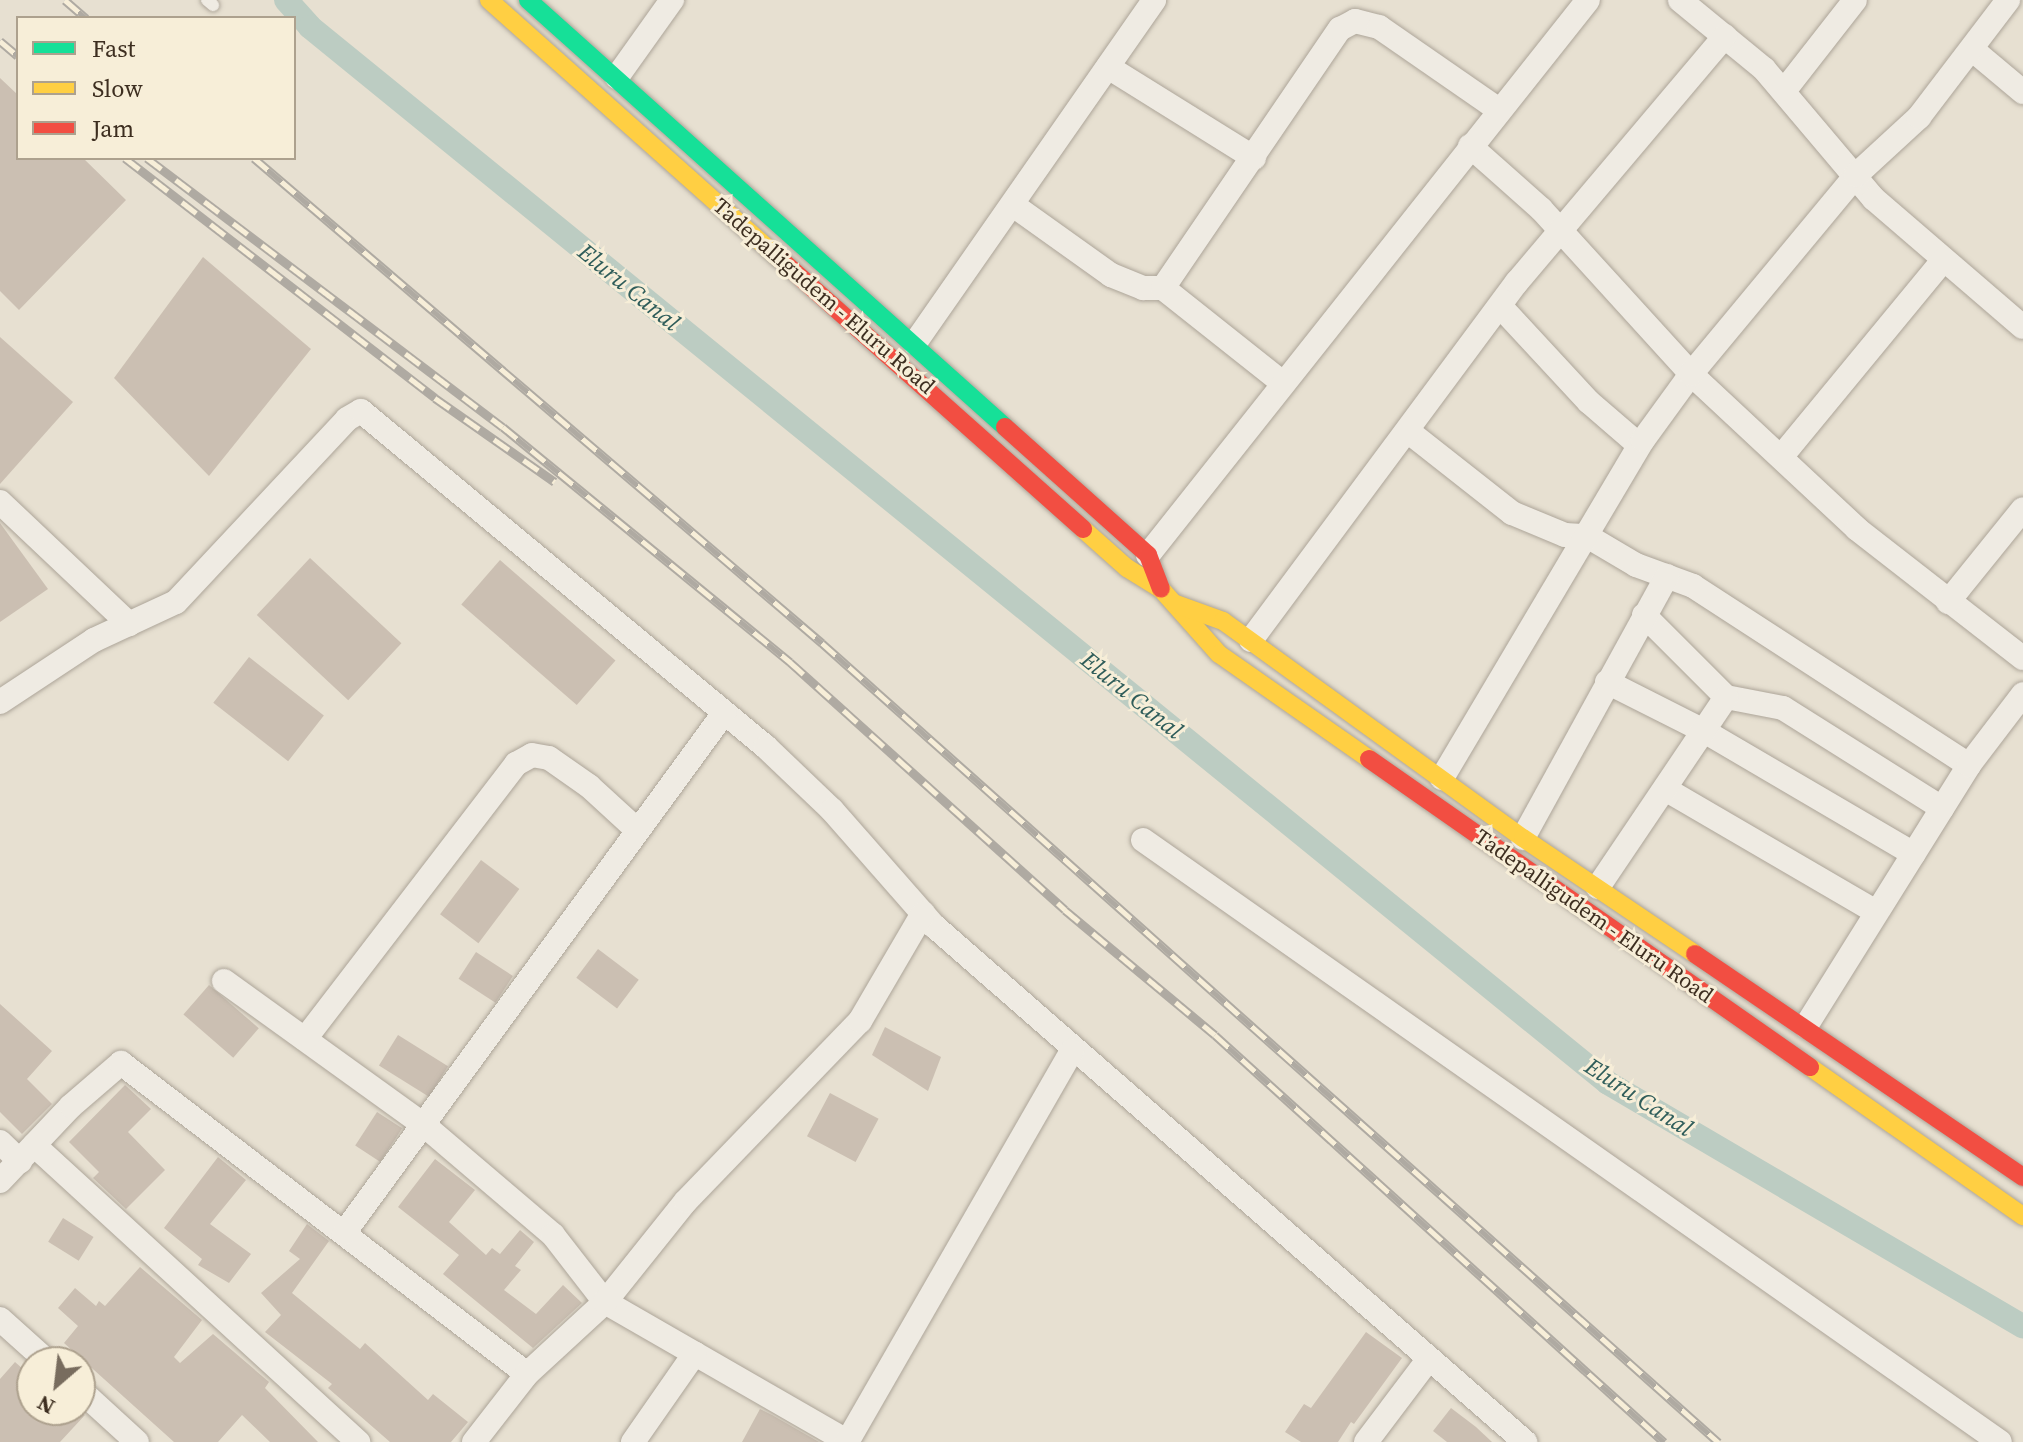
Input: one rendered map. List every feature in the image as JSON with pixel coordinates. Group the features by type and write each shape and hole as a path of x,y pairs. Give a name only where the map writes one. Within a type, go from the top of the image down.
{"main road":[{"name":"Tadepalligudem - Eluru Road","path":"489,0 1127,568 1161,589 1192,625 1276,697 2023,1216"},
{"name":"Tadepalligudem - Eluru Road","path":"528,0 915,343 1148,555 1161,589"},
{"name":"Tadepalligudem - Eluru Road","path":"1176,604 1223,621 1523,838 1806,1026 2023,1177"}],"street":[{"path":"617,77 672,0"},
{"path":"915,343 1154,0"},
{"path":"1148,555 1588,0"},
{"path":"1680,0 1725,36 1784,91 1874,199 2021,322"},
{"path":"1784,91 1855,0"},
{"path":"1442,778 1639,445 1691,374 1856,175 1919,117 1974,51 2008,0"},
{"path":"1163,288 1340,29 1355,21 1379,27 1499,110"},
{"path":"1251,640 1559,230 1725,36"},
{"path":"1974,51 2023,92"},
{"path":"1108,67 1254,158"},
{"path":"1470,146 1559,230 1691,374 1857,529 2023,658"},
{"path":"1013,205 1111,275 1143,288 1163,288 1283,383"},
{"path":"1781,457 1944,259"},
{"path":"1500,306 1589,402 1639,445"},
{"path":"0,702 129,624 176,602 347,419 361,411 724,713 832,810 923,913 1072,1051 1525,1442"},
{"path":"1409,432 1512,513 1565,535 1587,536 1693,586 1969,765"},
{"path":"0,502 129,624"},
{"path":"1948,602 2023,509"},
{"path":"1523,838 1667,576"},
{"path":"1644,615 1726,697 1783,708 1942,808"},
{"path":"1607,682 1704,731 1914,854"},
{"path":"1806,1026 1969,765 2016,718 2023,694"},
{"path":"1598,887 1726,697"},
{"path":"344,1233 724,713"},
{"path":"305,1039 516,764 532,755 549,758 589,786 637,830"},
{"path":"1665,789 1876,912"},
{"path":"1143,840 2000,1442"},
{"path":"474,1442 527,1374 605,1302 686,1201 860,1021 923,913"},
{"path":"224,981 425,1126 553,1235 605,1302 847,1442 1072,1051"},
{"path":"0,1181 121,1063 527,1374"},
{"path":"0,1142 27,1153 358,1442"},
{"path":"0,1319 30,1346"},
{"path":"633,1442 695,1353"},
{"path":"1366,1442 1428,1360"},
{"path":"96,1405 137,1442"}],"building":[{"path":"0,78 16,93 16,160 85,160 126,200 19,310 0,291"},
{"path":"203,257 311,349 209,476 114,378"},
{"path":"0,337 73,402 0,484"},
{"path":"0,523 48,589 0,622"},
{"path":"310,558 401,643 348,700 257,615"},
{"path":"500,560 615,660 577,705 461,605"},
{"path":"249,657 324,715 288,761 213,703"},
{"path":"481,860 519,889 478,943 440,914"},
{"path":"598,949 639,980 617,1008 576,978"},
{"path":"476,952 513,976 495,1003 459,979"},
{"path":"209,985 259,1028 233,1058 183,1014"},
{"path":"0,1004 52,1051 27,1079 52,1104 22,1134 0,1112"},
{"path":"885,1027 941,1057 928,1091 872,1055"},
{"path":"398,1035 448,1066 429,1097 379,1066"},
{"path":"125,1085 151,1109 128,1132 165,1170 126,1209 93,1178 99,1172 69,1142"},
{"path":"830,1093 879,1119 856,1162 807,1136"},
{"path":"377,1112 402,1128 380,1162 355,1146"},
{"path":"218,1157 246,1180 210,1224 251,1254 229,1283 198,1265 202,1259 164,1228"},
{"path":"435,1159 475,1190 449,1222 486,1255 492,1248 500,1254 520,1230 534,1242 515,1266 521,1270 504,1290 536,1314 563,1285 582,1303 533,1348 443,1274 459,1255 398,1207"},
{"path":"63,1218 94,1237 79,1261 48,1242"},
{"path":"307,1224 329,1241 292,1293 360,1349 365,1343 428,1400 433,1394 468,1422 451,1442 390,1442 328,1388 332,1384 265,1332 281,1315 261,1293 300,1259 289,1251"},
{"path":"140,1267 202,1320 174,1357 180,1363 213,1334 269,1382 265,1388 318,1442 270,1442 242,1415 218,1442 174,1442 96,1372 96,1346 67,1346 64,1343 78,1326 58,1308 75,1288 96,1306 99,1301 105,1306"},
{"path":"1366,1332 1402,1358 1354,1424 1351,1422 1338,1442 1301,1442 1285,1432 1304,1404 1311,1408"},
{"path":"16,1363 16,1426 75,1426 60,1442 0,1442 0,1379"},
{"path":"1451,1408 1492,1442 1447,1442 1433,1431"},
{"path":"760,1409 772,1415 819,1442 742,1442"}],"waterway":[{"name":"Eluru Canal","path":"286,0 310,27 1608,1083 2023,1326"}],"railway":[{"path":"65,0 84,16"},
{"path":"0,41 16,54"},
{"path":"128,160 435,398 555,482"},
{"path":"150,160 503,427 790,662 1065,910 1215,1035 1664,1442"},
{"path":"256,160 822,643 1718,1442"}],"traffic: fast":[{"path":"528,0 1005,427"}],"traffic: slow":[{"path":"489,0 780,259"},
{"path":"1083,529 1127,568 1161,589 1219,654 1369,759"},
{"path":"1176,604 1223,621 1523,838 1695,954"},
{"path":"1810,1067 2023,1216"}],"traffic: jam":[{"path":"780,259 1083,529"},
{"path":"1005,427 1148,555 1161,589"},
{"path":"1369,759 1810,1067"},
{"path":"1695,954 2023,1177"}]}
